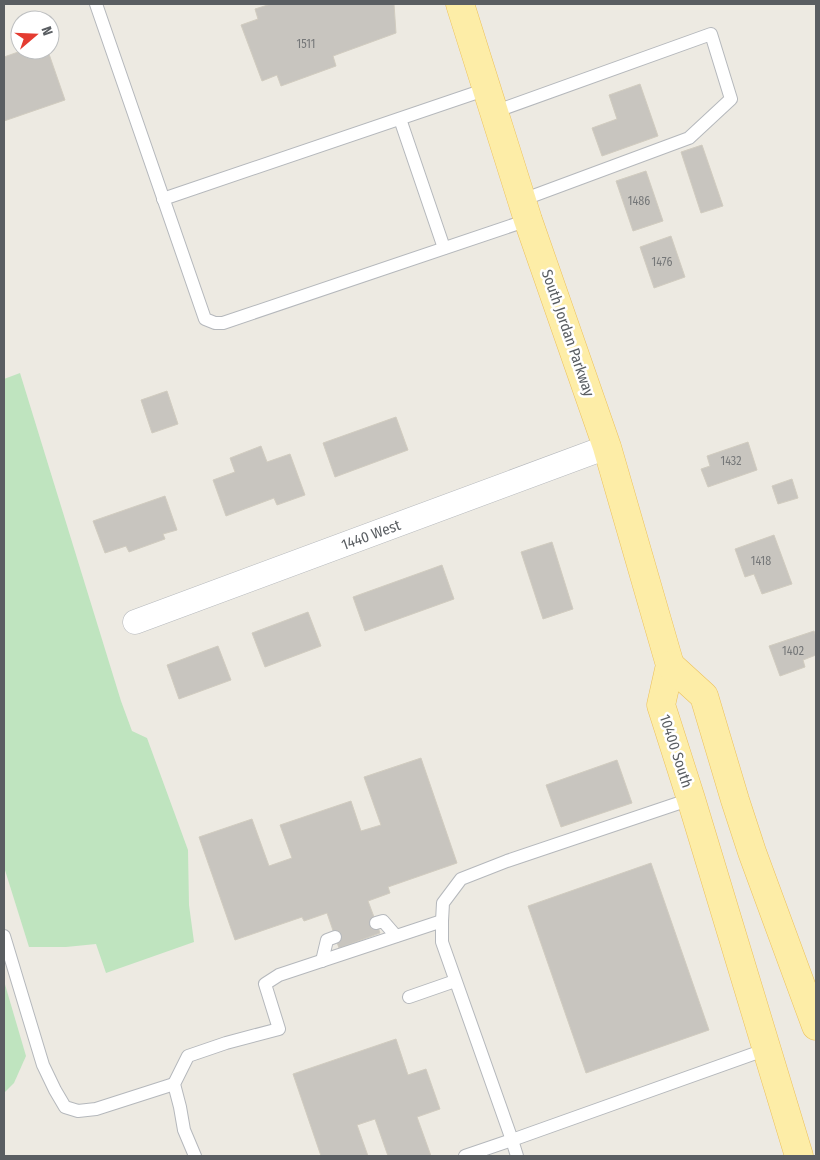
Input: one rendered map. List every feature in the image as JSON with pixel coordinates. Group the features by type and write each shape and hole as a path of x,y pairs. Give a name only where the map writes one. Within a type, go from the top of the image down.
{"main road":[{"name":"South Jordan Parkway","path":"460,4 525,210 607,447 670,665"},
{"name":"10400 South","path":"670,665 661,704 799,1156"},
{"path":"670,665 704,696 752,852 816,1026"}],"street":[{"name":"1440 West","path":"135,622 607,447"}],"lane":[{"path":"96,4 205,320 215,323 223,323 444,248 689,138 731,99 711,34 491,100 400,119 164,199"},
{"path":"400,119 444,248"},
{"path":"517,1156 442,942 443,903 461,879 507,860 691,799"},
{"path":"376,923 383,921 396,936"},
{"path":"195,1156 184,1130 174,1084 188,1056 226,1043 279,1029 265,984 279,974 442,921"},
{"path":"4,936 43,1065 65,1107 78,1111 96,1109 174,1084"},
{"path":"322,960 327,940 335,937"},
{"path":"409,997 456,981"},
{"path":"464,1156 767,1049"}],"green space":[{"path":"20,373 121,701 132,731 147,738 188,850 189,905 194,942 106,973 96,944 66,947 29,947 4,867 4,379"},
{"path":"4,981 26,1056 14,1083 4,1093"}],"building":[{"path":"271,4 394,4 396,33 333,56 336,66 281,86 277,75 262,81 241,25 258,19 255,9"},
{"path":"10,55 10,60 51,60 65,100 4,121 4,57"},
{"path":"640,84 658,136 602,156 592,128 617,119 609,95"},
{"path":"702,145 723,206 701,213 681,152"},
{"path":"646,171 663,221 633,231 616,181"},
{"path":"671,236 685,277 654,288 640,247"},
{"path":"167,391 178,424 152,433 141,400"},
{"path":"396,417 408,450 335,477 323,443"},
{"path":"748,442 757,470 708,487 701,469 710,466 707,456"},
{"path":"261,446 267,462 290,454 305,495 277,505 274,498 226,516 213,480 235,472 230,458"},
{"path":"792,479 798,498 778,504 772,486"},
{"path":"165,496 177,530 163,534 165,539 129,552 126,546 105,553 93,521"},
{"path":"774,535 792,584 762,594 754,574 745,577 735,549"},
{"path":"552,542 573,609 543,619 521,552"},
{"path":"442,565 454,599 365,631 353,597"},
{"path":"308,612 321,646 265,667 252,633"},
{"path":"814,631 816,655 803,660 805,667 780,676 769,646"},
{"path":"218,646 231,680 179,699 167,665"},
{"path":"421,758 457,863 388,887 390,893 368,901 380,933 339,948 327,913 304,921 302,917 235,940 199,837 252,819 269,866 292,858 280,825 351,801 361,831 381,825 364,777"},
{"path":"617,760 632,803 561,827 546,785"},
{"path":"651,863 709,1030 586,1073 528,906"},
{"path":"396,1039 408,1075 426,1069 440,1109 417,1117 431,1156 388,1156 375,1119 357,1125 368,1156 321,1156 293,1074"}]}
